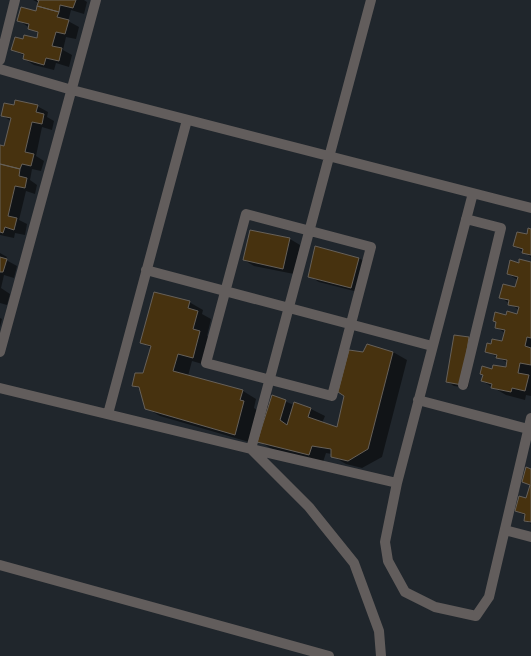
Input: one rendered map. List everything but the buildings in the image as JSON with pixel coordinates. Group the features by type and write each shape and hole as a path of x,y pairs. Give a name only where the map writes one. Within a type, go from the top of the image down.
{"street":[{"path":"0,60 15,0"},
{"path":"0,352 96,0"},
{"path":"250,450 371,0"},
{"path":"0,69 72,90 531,208"},
{"path":"108,414 187,120"},
{"path":"473,193 397,483 385,542 388,561 405,592 435,607 476,616 489,597 531,418"},
{"path":"246,214 309,231 371,247 332,396 206,363 246,214"},
{"path":"463,385 501,228 466,219"},
{"path":"146,270 432,346"},
{"path":"0,388 250,450 397,483"},
{"path":"418,400 528,430"},
{"path":"250,450 309,507 354,563 379,631 381,656"},
{"path":"505,530 531,537"},
{"path":"0,564 329,656"}]}
